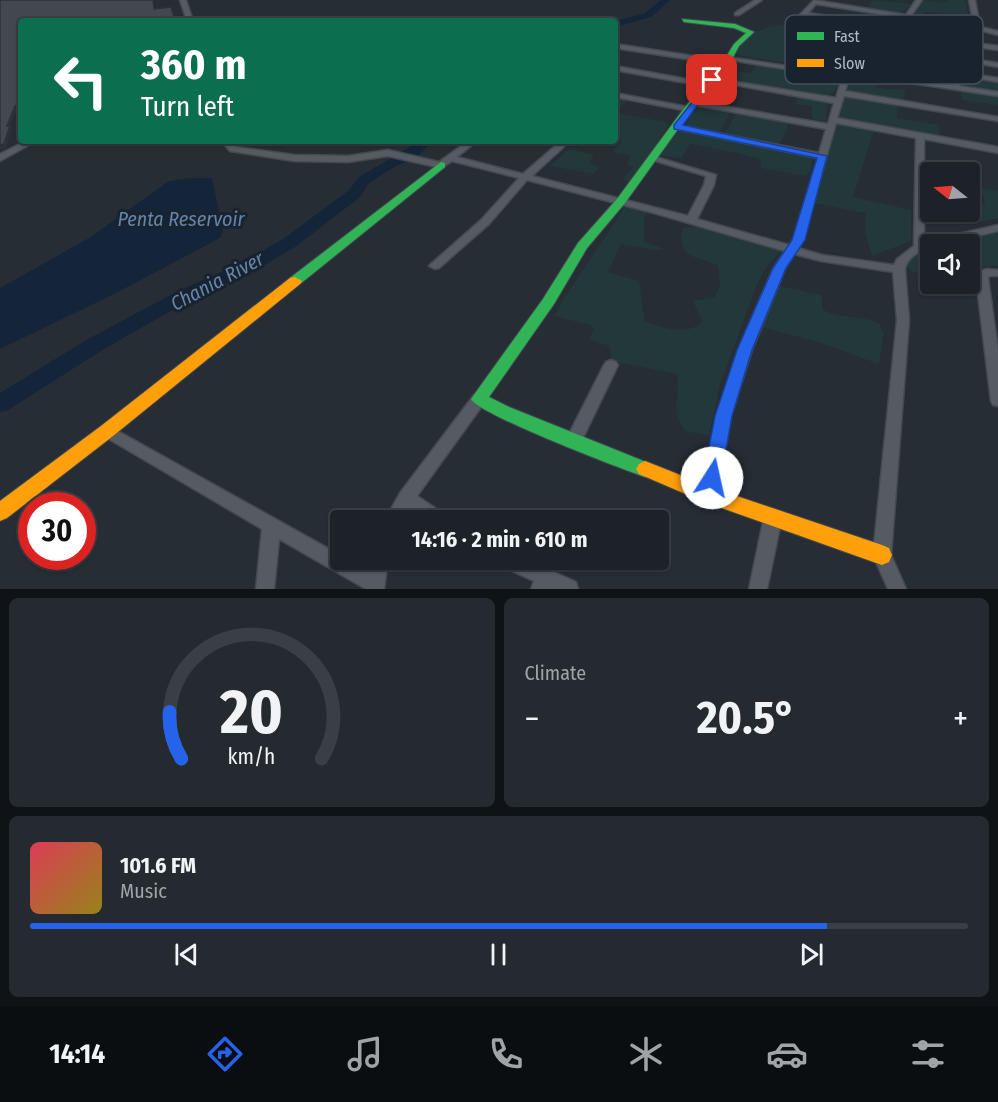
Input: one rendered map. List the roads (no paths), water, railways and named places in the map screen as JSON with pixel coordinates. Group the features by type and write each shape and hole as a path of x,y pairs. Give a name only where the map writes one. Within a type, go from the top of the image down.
{"street":[{"path":"183,0 189,18"},
{"path":"737,14 759,0"},
{"path":"859,9 868,0"},
{"path":"908,15 919,0"},
{"path":"972,0 975,15"},
{"path":"804,14 816,1 900,15"},
{"path":"804,14 810,15"},
{"path":"399,510 549,301 582,246 621,201 691,106 728,61 736,45 750,33 750,30 735,26 684,20"},
{"path":"983,29 998,33"},
{"path":"983,44 998,48"},
{"path":"618,46 785,67"},
{"path":"983,60 998,64"},
{"path":"618,68 998,120"},
{"path":"983,78 998,80"},
{"path":"709,495 724,416 751,332 779,268 793,251 804,226 844,84"},
{"path":"936,84 998,94"},
{"path":"618,96 920,135 998,150"},
{"path":"677,127 822,156"},
{"path":"919,247 920,135"},
{"path":"0,158 26,144"},
{"path":"228,144 233,149 294,158 356,158 388,153 445,161 525,177 621,201 793,251 846,263 899,269"},
{"path":"0,512 469,144"},
{"path":"435,266 485,222 525,177 563,144"},
{"path":"653,159 711,175 709,184 691,220"},
{"path":"897,589 882,555 903,320 899,269 903,257 919,247 998,228"},
{"path":"998,273 987,272 982,278 996,366 998,401"},
{"path":"574,440 611,365"},
{"path":"479,399 503,412 709,495 882,555"},
{"path":"107,430 375,587 378,570"},
{"path":"406,498 423,510"},
{"path":"758,589 773,517"},
{"path":"265,589 271,526"},
{"path":"523,570 543,583 569,589"}],"water":[{"name":"Penta Reservoir","path":"212,178 223,231 220,238 114,294 0,349 0,288 89,238 169,181"}],"waterway":[{"name":"Chania River","path":"618,23 648,15 666,0"},
{"name":"Chania River","path":"0,404 96,344 185,295 244,269 289,243 354,194 364,180 389,164 412,154 422,144"}]}
